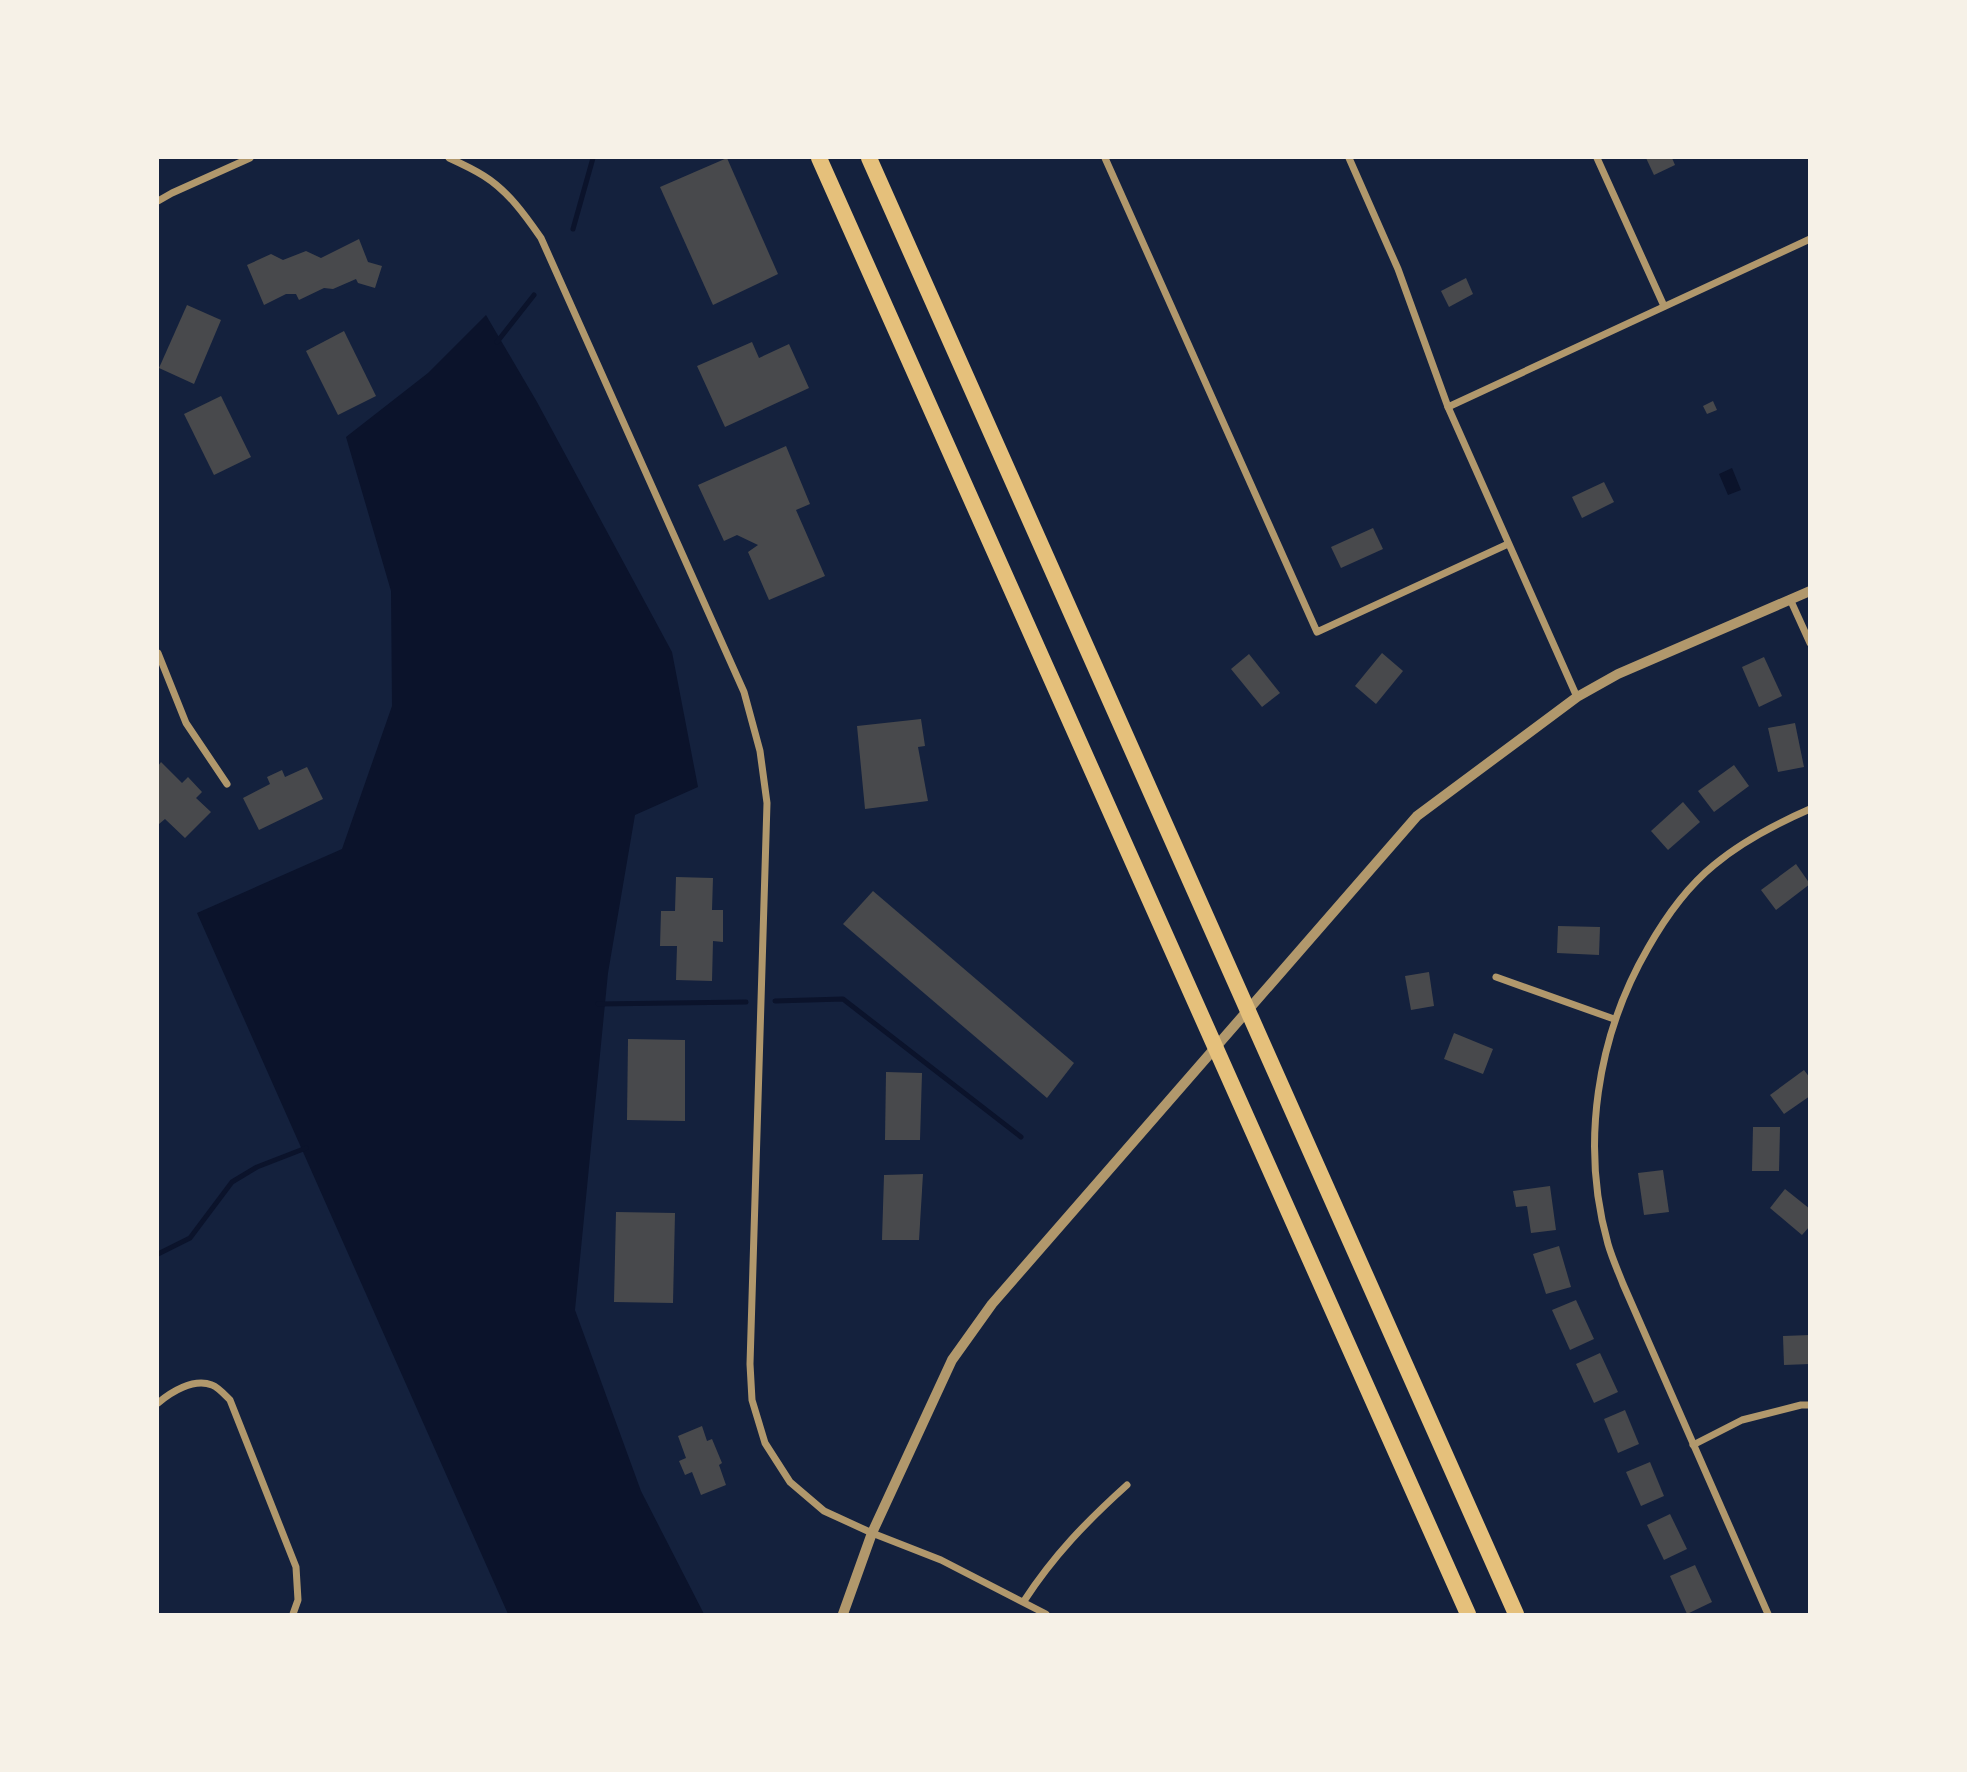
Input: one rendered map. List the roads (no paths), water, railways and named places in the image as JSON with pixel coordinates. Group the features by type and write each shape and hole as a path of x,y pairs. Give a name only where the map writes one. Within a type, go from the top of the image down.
{"highway":[{"path":"819,158 1468,1615"},
{"path":"869,158 1516,1615"}],"street":[{"path":"158,201 172,192 250,158"},
{"path":"449,158 484,175 498,186 524,213 541,238 744,692 760,751 766,803 750,1339 752,1400 765,1443 790,1482 824,1511 941,1560 1024,1601 1046,1615"},
{"path":"1105,158 1317,632 1508,544"},
{"path":"1349,158 1398,269 1448,407 1577,697"},
{"path":"1597,158 1664,306"},
{"path":"1448,407 1810,239"},
{"path":"843,1615 872,1533 952,1360 992,1304 1417,816 1577,697 1618,674 1810,591"},
{"path":"1790,600 1810,643"},
{"path":"158,653 187,723 227,784"},
{"path":"1768,1615 1608,1244 1595,1153 1596,1101 1614,1019 1632,975 1659,929 1685,895 1714,865 1764,833 1810,809"},
{"path":"1496,977 1614,1019"},
{"path":"158,1403 173,1391 203,1384 213,1385 230,1400 296,1567 298,1600 293,1615"},
{"path":"1693,1446 1742,1420 1810,1405"},
{"path":"1024,1601 1050,1563 1090,1518 1127,1485"}],"water":[{"path":"486,315 537,402 672,652 698,787 635,815 608,973 575,1310 641,1491 704,1614 508,1614 197,913 342,849 392,706 391,591 346,437 428,373"},
{"path":"1732,468 1741,490 1728,495 1719,474"}],"waterway":[{"path":"573,229 593,158"},
{"path":"497,342 534,295"},
{"path":"775,1001 843,999 1021,1137"},
{"path":"598,1004 746,1002"},
{"path":"158,1254 190,1238 232,1182 257,1167 306,1148"}]}
